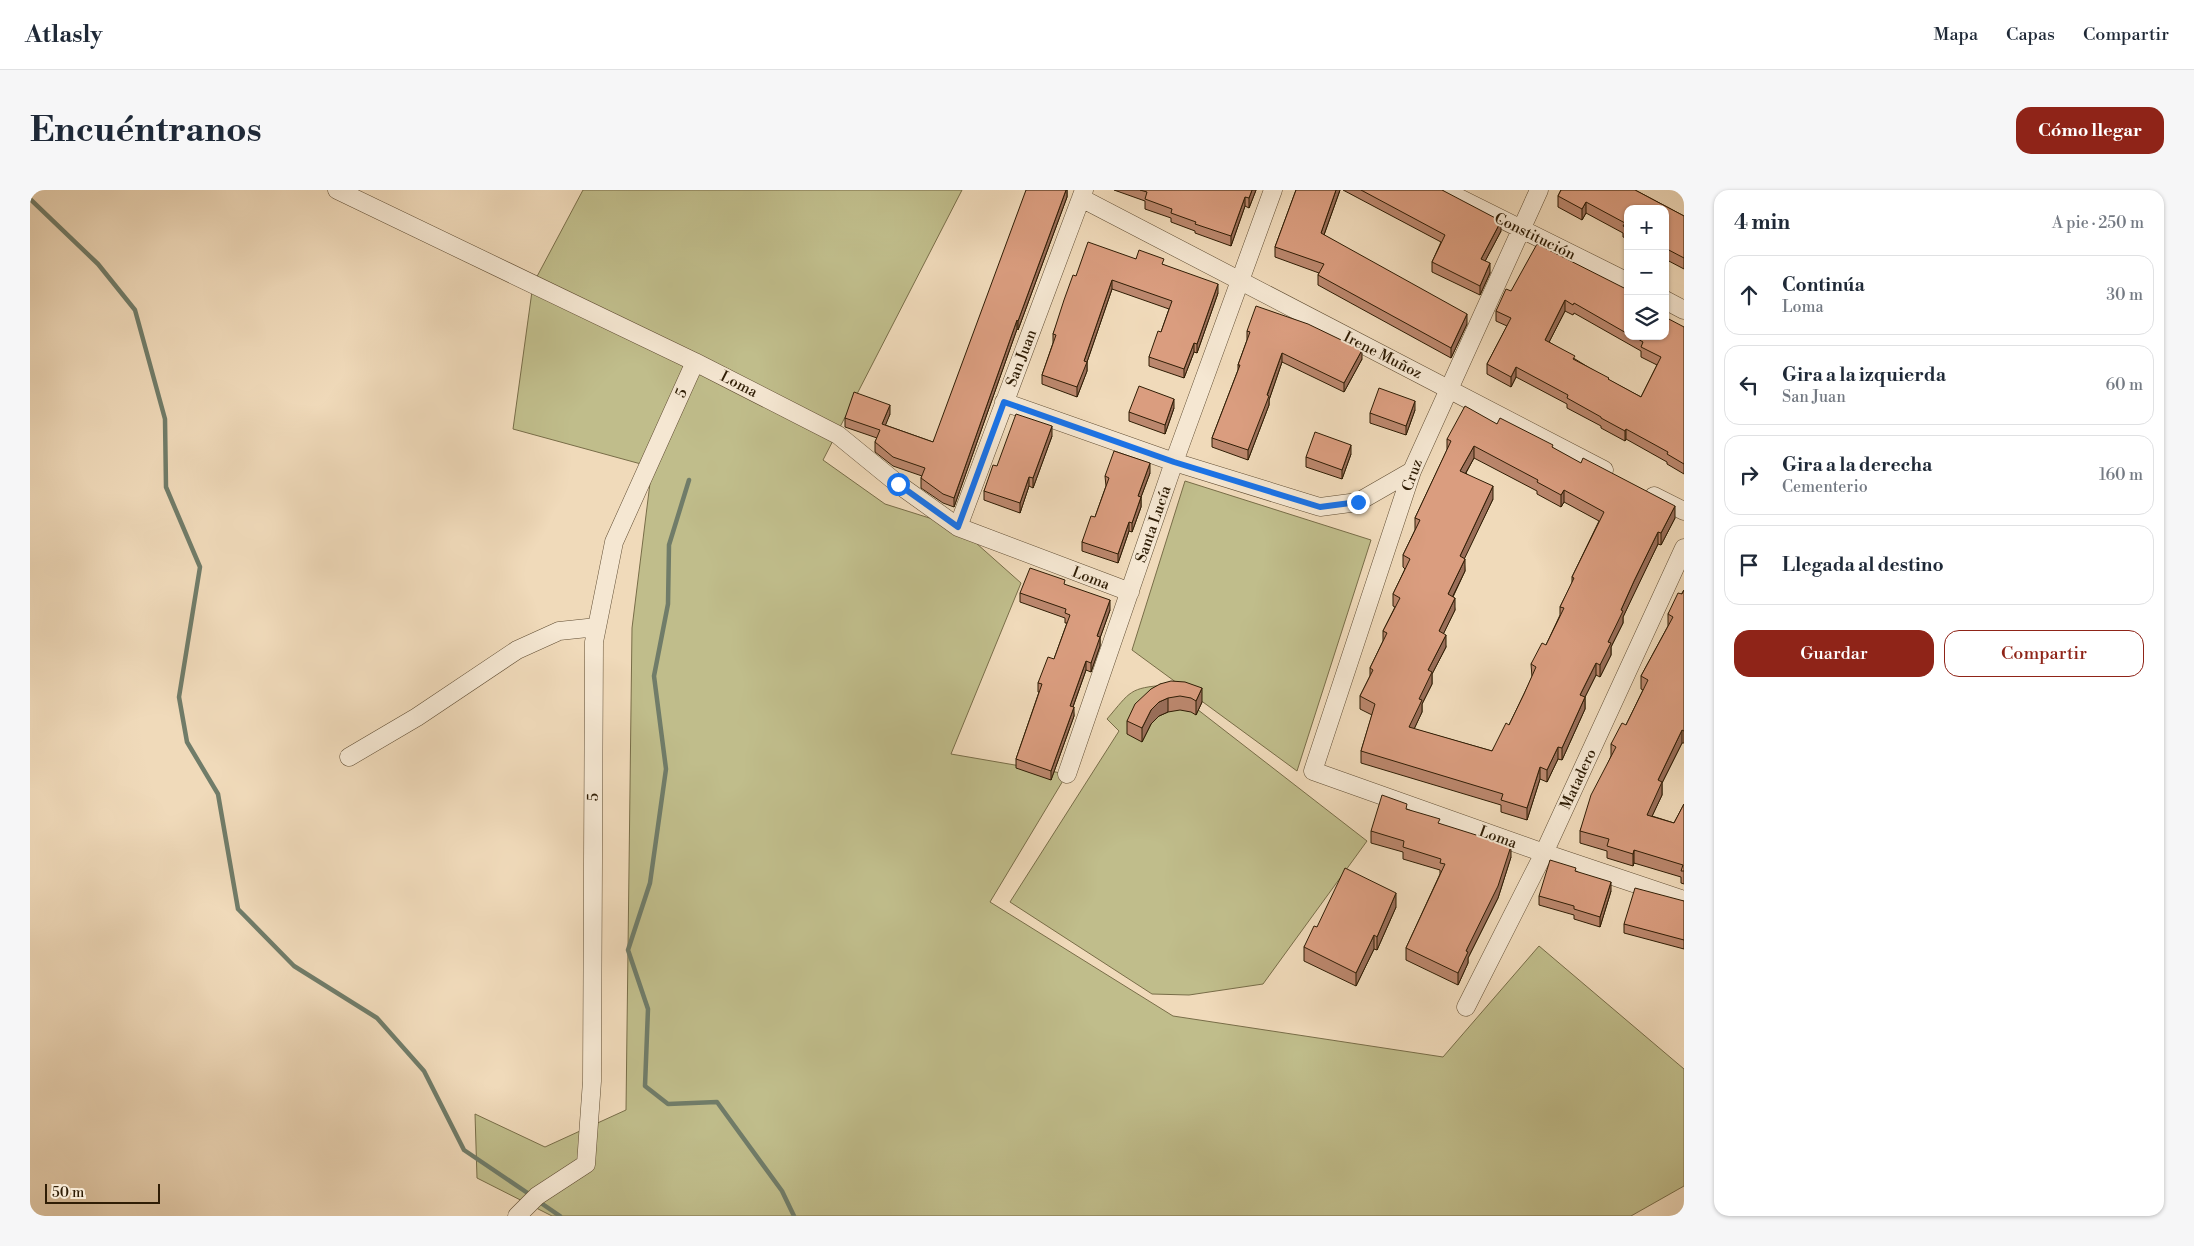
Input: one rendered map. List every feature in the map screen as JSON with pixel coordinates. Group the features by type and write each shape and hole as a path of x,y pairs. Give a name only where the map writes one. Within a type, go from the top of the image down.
{"street":[{"name":"Loma","path":"337,190 696,362 838,435 898,484 958,527 1130,592"},
{"name":"Santa Lucía","path":"1067,774 1174,462 1273,190"},
{"name":"Constitución","path":"1442,190 1624,280"},
{"name":"Cruz","path":"1313,771 1412,471 1539,190"},
{"name":"Irene Muñoz","path":"1083,194 1240,281 1623,480"},
{"name":"San Juan","path":"958,527 1083,194"},
{"path":"1669,302 1684,310"},
{"name":"5","path":"517,1216 537,1196 586,1164 592,1081 594,642 614,542 696,362"},
{"path":"1004,402 1174,462 1320,507 1358,502 1412,471"},
{"path":"1640,489 1684,511"},
{"name":"Matadero","path":"1466,1007 1544,853 1684,548"},
{"path":"349,757 417,717 517,650 559,631 597,627"},
{"name":"Loma","path":"1313,771 1544,853 1684,900"}],"shaded area":[{"path":"583,190 962,190 823,460 885,504 958,527 1021,583 951,754 1067,774 990,902 1173,1016 1443,1057 1539,946 1684,1069 1684,1186 1631,1216 552,1216 477,1178 475,1114 545,1147 626,1110 632,628 652,467 513,429 533,284"},
{"path":"1185,481 1371,540 1297,771 1132,650"},
{"path":"1166,685 1367,841 1263,984 1189,995 1152,994 1010,902 1119,731 1107,719 1126,697 1137,690"}],"building":[{"path":"1026,190 1066,190 1017,320 954,498 943,494 921,478 925,468 893,457 875,442 880,430 845,418 854,392 890,405 882,424 933,442"},
{"path":"1140,190 1252,190 1249,198 1245,197 1231,236 1195,224 1196,222 1171,213 1172,209 1145,199 1147,192"},
{"path":"1296,190 1336,190 1321,233 1467,314 1451,348 1318,275 1324,264 1275,247"},
{"path":"1361,190 1442,190 1501,221 1481,259 1490,263 1480,286 1432,262 1445,235"},
{"path":"1561,190 1635,190 1663,205 1624,205 1624,222 1586,202 1582,209 1558,196"},
{"path":"1669,208 1684,216 1684,258 1669,250"},
{"path":"1088,242 1136,259 1139,250 1164,259 1162,264 1218,284 1197,344 1194,343 1184,369 1149,357 1158,331 1161,332 1172,301 1112,280 1084,361 1087,362 1077,387 1042,375 1056,335 1053,334 1064,300 1073,275 1076,276"},
{"path":"1537,244 1624,288 1624,332 1574,303 1573,305 1565,300 1545,340 1575,356 1573,359 1641,397 1661,357 1641,347 1643,342 1640,340 1669,340 1669,319 1684,327 1684,464 1667,454 1668,452 1626,429 1625,431 1601,418 1567,398 1568,395 1516,367 1511,377 1487,364 1511,318 1496,311 1506,289 1511,291"},
{"path":"1256,306 1308,324 1362,350 1344,383 1282,353 1267,395 1269,396 1248,450 1212,438 1240,365 1238,365 1250,332 1247,331"},
{"path":"1139,386 1174,399 1165,425 1129,412"},
{"path":"1379,388 1415,401 1406,426 1370,413"},
{"path":"1465,406 1497,424 1500,418 1553,445 1552,447 1581,463 1583,458 1675,506 1661,533 1658,532 1634,581 1621,610 1623,611 1608,642 1611,643 1600,665 1596,663 1580,695 1585,697 1562,748 1558,747 1547,770 1540,767 1527,808 1501,800 1503,794 1361,751 1375,704 1360,696 1373,670 1370,668 1387,633 1383,631 1400,598 1393,594 1410,559 1403,555 1420,520 1415,518 1451,441 1447,439","holes":["1474,446 1538,480 1537,482 1561,495 1564,490 1604,512 1572,577 1574,578 1560,607 1564,608 1546,645 1542,643 1531,664 1536,667 1509,725 1506,723 1492,751 1409,727 1422,700 1419,699 1432,672 1428,670 1446,635 1439,631 1455,598 1448,594 1465,559 1460,556 1493,486 1460,471"]},
{"path":"1016,414 1052,426 1033,478 1029,477 1020,503 984,491 993,465 997,466"},
{"path":"1315,432 1351,445 1342,470 1306,457"},
{"path":"1114,451 1150,463 1138,496 1141,497 1132,523 1129,522 1118,554 1082,542 1091,516 1095,517 1109,478 1105,476"},
{"path":"1030,568 1065,580 1064,584 1110,600 1097,636 1100,637 1091,663 1086,661 1070,706 1074,707 1051,771 1016,759 1042,684 1038,683 1048,657 1054,659 1070,615 1065,613 1066,609 1020,593"},
{"path":"1684,590 1684,731 1682,730 1658,780 1662,782 1647,815 1674,823 1684,804 1684,871 1681,871 1683,865 1634,850 1633,854 1607,846 1609,839 1580,831 1591,795 1616,747 1611,744 1622,723 1626,725 1648,680 1641,676 1673,617 1668,614 1678,593 1682,594"},
{"path":"1171,681 1185,682 1202,688 1196,701 1180,696 1159,702 1151,710 1142,728 1127,721 1135,704 1151,689"},
{"path":"1382,795 1407,804 1406,809 1440,819 1438,823 1511,846 1498,886 1466,951 1468,952 1458,973 1406,948 1445,864 1440,863 1441,859 1403,847 1404,841 1371,831"},
{"path":"1550,860 1576,868 1575,871 1611,882 1600,917 1574,909 1574,906 1539,896"},
{"path":"1345,868 1396,893 1377,937 1374,935 1356,973 1304,947 1314,926 1317,927"},
{"path":"1635,888 1684,901 1684,940 1624,924"}],"waterway":[{"path":"30,199 98,264 135,310 165,419 166,487 200,567 179,697 187,742 218,794 238,909 294,966 377,1018 424,1071 464,1150 532,1196"},
{"path":"689,480 669,545 668,604 654,676 666,769 650,883 628,950 648,1009 645,1086 668,1104 717,1102 782,1191 794,1216"},
{"path":"538,1201 560,1216"}],"route":[{"path":"898,484 958,527 1004,402 1174,462 1320,507 1358,502"}]}
